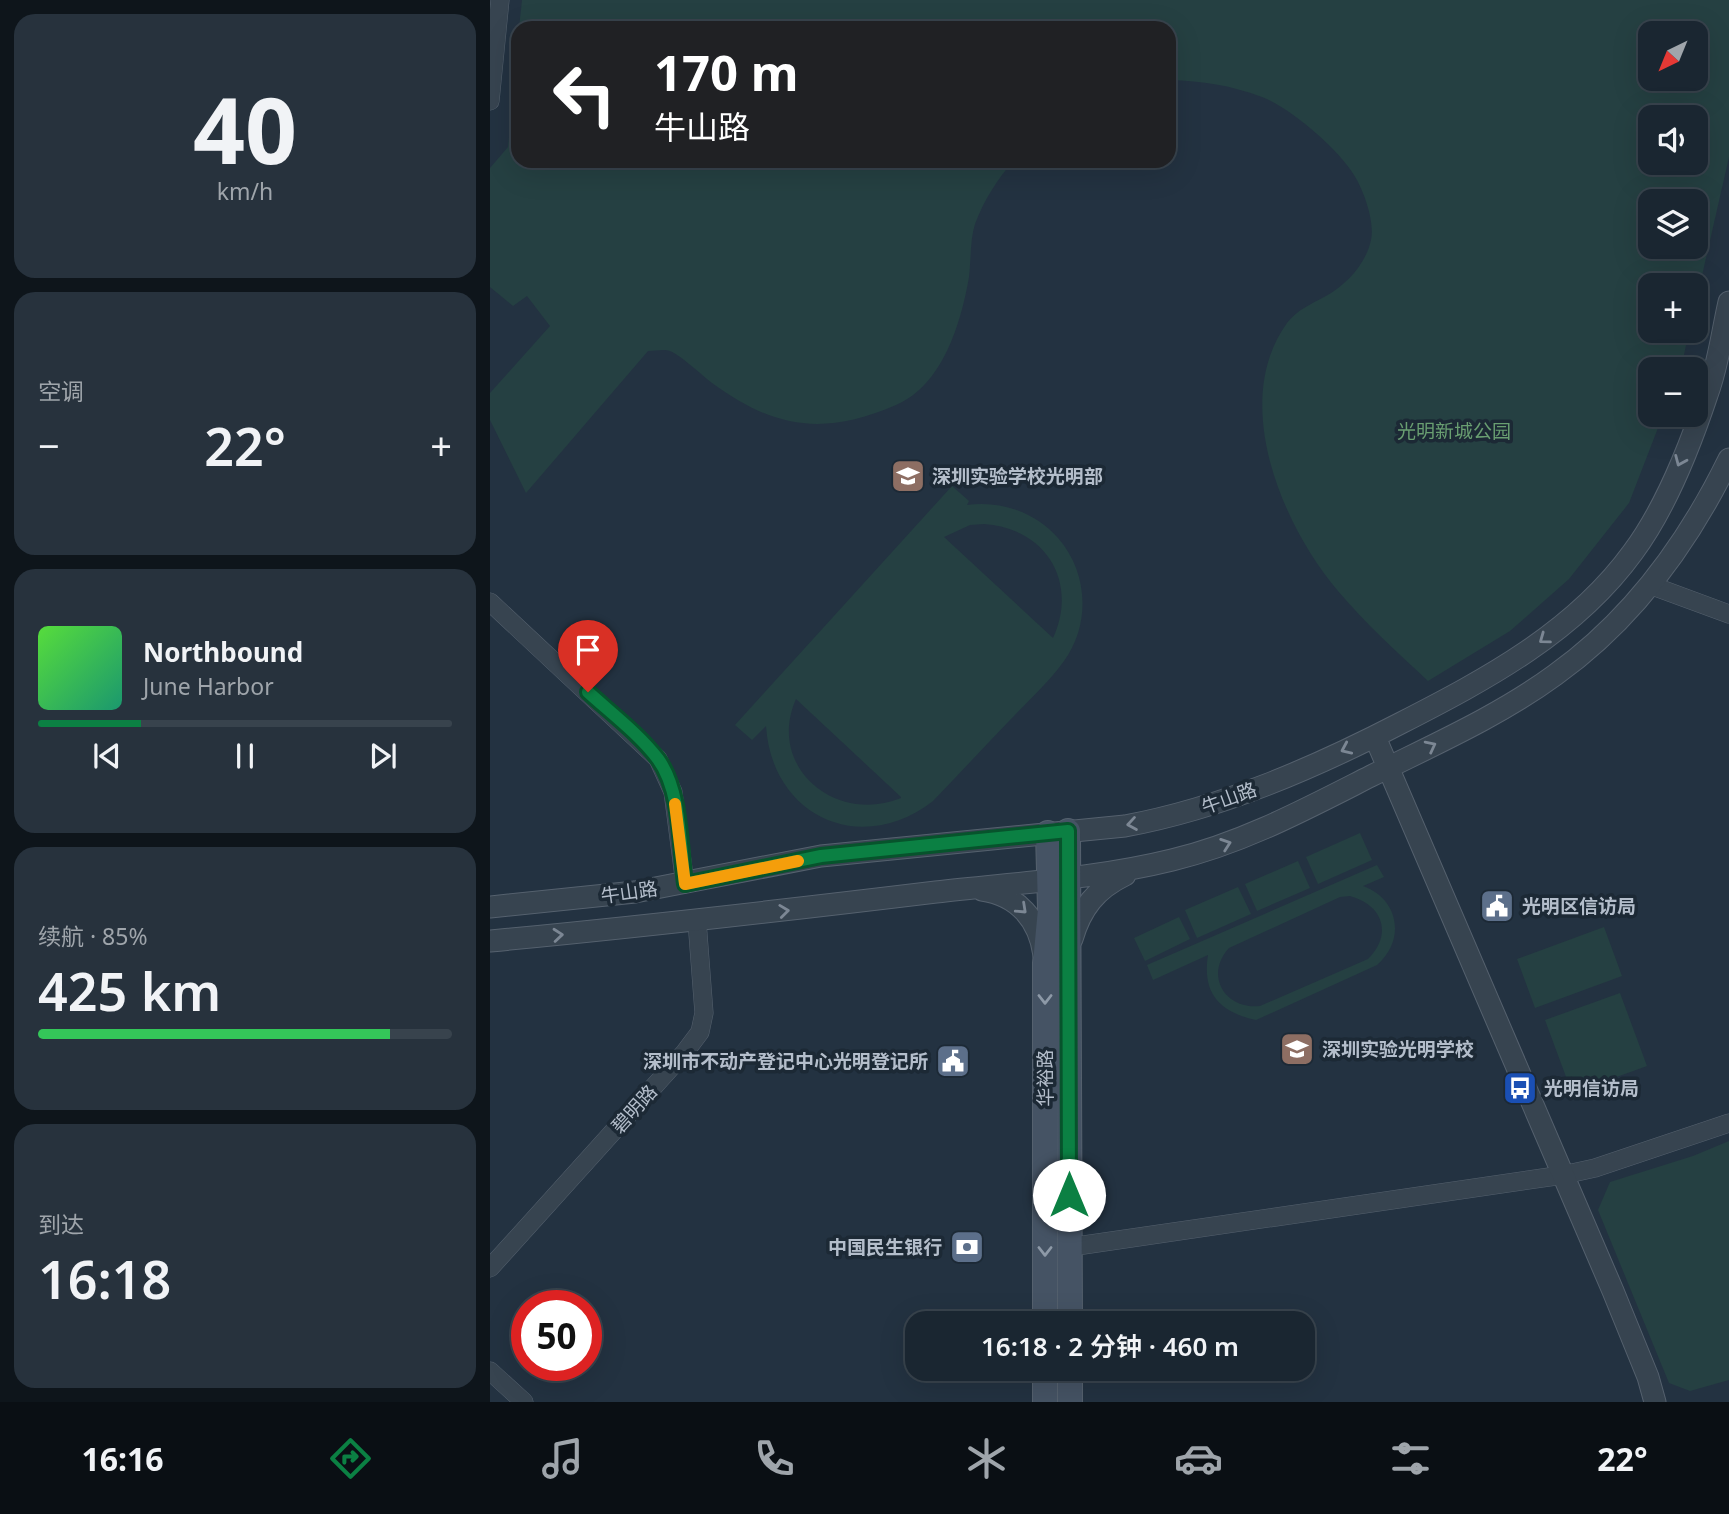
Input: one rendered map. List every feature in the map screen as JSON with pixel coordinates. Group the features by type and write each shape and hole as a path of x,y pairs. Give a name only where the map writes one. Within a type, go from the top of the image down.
{"main road":[{"name":"华裕路","path":"1045,1311 1057,962 1058,832"},
{"name":"华裕路","path":"1057,962 1070,1311"},
{"path":"1045,1381 1045,1402"},
{"path":"1070,1381 1070,1402"}],"street":[{"path":"490,101 500,0"},
{"name":"牛山路","path":"490,907 685,884 821,856 1125,826 1193,810 1246,793 1375,737 1474,686 1528,650 1565,624 1599,593 1625,562 1657,513 1708,393 1729,302"},
{"name":"牛山路","path":"490,941 697,921 1059,878 1150,865 1238,839 1282,821 1389,768 1515,701 1554,676 1632,608 1704,506 1729,459"},
{"path":"1650,585 1729,614"},
{"path":"490,601 658,759 673,792 685,884"},
{"path":"1375,737 1563,1175 1648,1377 1655,1402"},
{"path":"1057,962 1089,901 1112,881 1150,865"},
{"path":"966,889 999,894 1022,907 1057,962"},
{"name":"碧明路","path":"490,1268 700,1032 704,1013 697,921"},
{"path":"1069,1247 1563,1175 1595,1168 1729,1122"},
{"path":"490,1371 524,1402"}],"green space":[{"name":"光明新城公园","path":"522,0 1729,0 1729,157 1708,249 1708,189 1638,189 1638,259 1706,259 1703,273 1638,273 1638,343 1686,343 1684,357 1638,357 1638,427 1658,427 1629,503 1569,579 1510,631 1428,681 1359,614 1317,564 1282,498 1270,462 1263,425 1263,389 1271,354 1291,318 1348,280 1365,257 1372,233 1368,207 1347,165 1313,130 1274,102 1216,84 1176,80 1176,21 520,21"},
{"path":"511,116 511,168 1008,168 991,191 975,224 969,277 955,332 938,368 912,396 870,415 846,421 801,423 757,410 735,398 670,351 648,351 526,493 490,420 490,393 550,326 527,296 513,306 490,287 490,168 508,147"},
{"path":"952,486 969,501 967,505 1004,506 1039,521 1058,538 1075,566 1080,582 1082,615 1079,631 1064,661 933,801 905,818 877,826 850,826 825,819 802,804 784,784 772,758 766,726 752,740 735,725","holes":["984,524 1024,535 1051,561 1059,578 1062,597 1060,617 1053,638 944,537 970,525","796,699 901,797 901,798 877,804 853,803 831,796 813,784 799,767 791,747 789,724"]},
{"path":"1360,833 1372,860 1318,884 1306,857"},
{"path":"1298,861 1310,888 1257,911 1245,884"},
{"path":"1377,865 1384,877 1363,886 1375,892 1391,910 1395,932 1386,955 1377,965 1256,1020 1232,1012 1216,999 1208,980 1208,955 1153,980 1147,965","holes":["1350,896 1361,900 1377,913 1382,930 1376,949 1368,959 1260,1006 1237,1002 1228,997 1222,989 1218,969 1229,948 1340,897"]},
{"path":"1238,887 1251,914 1197,938 1185,910"},
{"path":"1179,917 1190,939 1145,961 1134,938"},
{"path":"1604,927 1622,976 1535,1008 1517,959"},
{"path":"1620,993 1647,1066 1572,1093 1545,1020"},
{"path":"1729,1141 1729,1380 1690,1391 1669,1383 1598,1210 1610,1182 1693,1156"}],"slow traffic":[{"path":"675,804 685,884 798,861"}],"place":[{"name":"深圳实验学校光明部","path":"908,476"},
{"name":"光明区信访局","path":"1497,906"},
{"name":"深圳实验光明学校","path":"1297,1049"},
{"name":"深圳市不动产登记中心光明登记所","path":"953,1061"},
{"name":"光明信访局","path":"1520,1088"},
{"name":"中国民生银行","path":"967,1247"}],"route":[{"path":"588,692 646,746 668,776 673,792 685,884 821,856 1068,831 1069,1195"}]}
